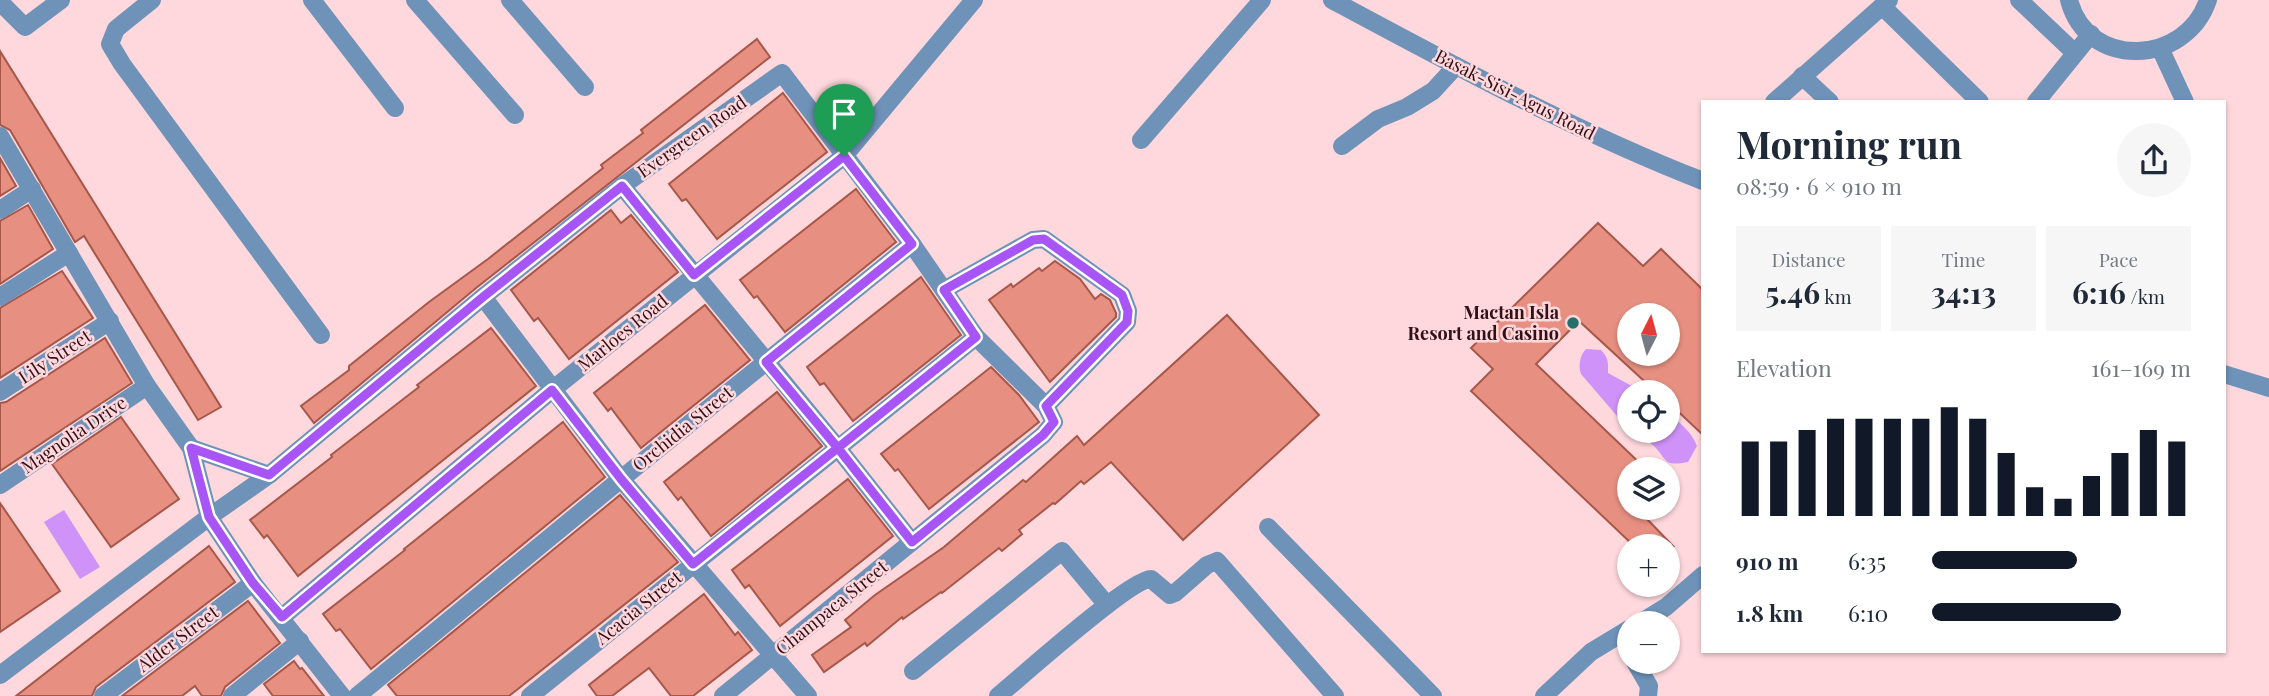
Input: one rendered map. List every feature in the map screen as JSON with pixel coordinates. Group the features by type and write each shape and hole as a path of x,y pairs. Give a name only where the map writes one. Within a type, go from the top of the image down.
{"street":[{"path":"0,2 25,27 61,0"},
{"path":"152,0 116,29 110,44 321,335"},
{"path":"312,0 395,108"},
{"path":"415,0 516,115"},
{"path":"510,0 584,87"},
{"name":"Marloes Road","path":"282,617 552,390 844,156 974,0"},
{"path":"1141,140 1262,0"},
{"name":"Basak-Sisi-Agus Road","path":"1332,0 1456,66 1635,155 1701,180"},
{"path":"2019,0 2075,53"},
{"path":"2069,0 2079,21 2091,34 2106,44 2124,50 2142,51 2160,48 2182,37 2199,20 2208,0"},
{"path":"1776,100 1886,3 1978,100"},
{"path":"2038,100 2091,34"},
{"path":"2160,48 2184,100"},
{"path":"1342,146 1378,119 1433,92 1456,66"},
{"name":"Evergreen Road","path":"0,675 269,475 483,297 622,186 782,73 844,156"},
{"path":"1802,76 1828,100"},
{"path":"0,136 147,386 191,448 209,517 253,583 342,696"},
{"path":"844,156 912,244 976,337 1046,406 1127,322 1128,311 1122,295 1044,239 1033,240 944,290"},
{"path":"622,186 912,542"},
{"path":"0,210 32,189"},
{"name":"Orchidia Street","path":"357,696 912,244"},
{"path":"0,298 69,253"},
{"path":"483,297 621,479 808,696"},
{"name":"Lily Street","path":"0,392 110,321"},
{"name":"Acacia Street","path":"530,696 976,337"},
{"path":"2226,375 2269,388"},
{"name":"Magnolia Drive","path":"0,485 147,386"},
{"name":"Champaca Street","path":"723,696 1043,435 1054,422 1046,406"},
{"path":"191,448 269,475"},
{"path":"1268,527 1433,696"},
{"path":"913,671 1062,551 1107,605"},
{"path":"998,696 1107,605 1147,579 1152,579 1166,593 1175,593 1207,565 1217,561 1335,696"},
{"path":"1660,611 1701,577"},
{"name":"Alder Street","path":"103,696 253,583"},
{"path":"1544,696 1591,652 1617,636"},
{"path":"232,696 300,641"},
{"path":"1642,674 1649,686 1648,696"}],"shaded area":[{"path":"1586,349 1601,350 1607,358 1608,373 1621,380 1617,380 1617,416 1581,374 1582,354"},
{"path":"1680,423 1697,446 1688,462 1680,463 1680,457 1662,457 1650,443 1680,443"},
{"path":"64,510 100,567 80,579 44,522"}],"building":[{"path":"757,39 770,57 476,288 314,423 301,406 349,370 349,366 429,302 603,168 601,165 643,133 641,130"},
{"path":"0,51 221,407 198,420 84,236 75,242 10,130 0,125"},
{"path":"783,93 827,152 717,239 686,199 682,201 669,184"},
{"path":"0,158 16,186 0,196"},
{"path":"856,189 896,242 785,332 757,296 754,298 740,280"},
{"path":"28,205 53,249 0,284 0,221"},
{"path":"611,210 621,223 631,215 678,272 569,359 538,318 534,321 511,290"},
{"path":"1598,223 1643,266 1661,249 1701,288 1701,433 1680,413 1680,380 1643,380 1628,366 1680,366 1680,303 1617,303 1617,356 1579,321 1536,364 1633,457 1617,457 1617,520 1648,520 1661,534 1621,534 1471,391 1493,369 1471,348"},
{"path":"1055,261 1080,279 1095,299 1101,294 1110,300 1116,317 1050,382 989,300 1011,284 1013,287 1039,268 1042,271"},
{"path":"62,271 93,318 0,378 0,308"},
{"path":"921,277 961,335 853,421 824,383 820,385 807,367"},
{"path":"705,305 750,360 641,448 611,408 608,411 594,393"},
{"path":"1227,315 1319,415 1183,540 1111,462 1084,484 1081,481 1019,530 1022,534 1002,551 999,548 942,593 903,619 902,617 867,646 865,643 824,672 812,655 851,627 845,620 875,595 944,547 1023,480 1026,482 1077,436 1084,445"},
{"path":"491,328 536,386 298,576 267,535 264,538 250,520"},
{"path":"105,338 132,383 0,471 0,403 6,402"},
{"path":"991,367 1019,395 1039,422 929,509 898,469 895,471 881,454"},
{"path":"777,392 822,446 711,536 681,497 678,500 664,482"},
{"path":"121,417 179,499 111,547 52,464"},
{"path":"563,422 605,477 371,669 340,629 336,631 323,614"},
{"path":"848,479 893,536 780,626 749,585 745,588 732,570"},
{"path":"620,495 678,562 509,696 397,696 388,685"},
{"path":"0,503 60,591 0,632"},
{"path":"209,546 235,582 96,687 92,696 16,696"},
{"path":"704,594 735,635 738,632 752,650 693,696 671,696 649,668 612,696 597,696 589,685"},
{"path":"248,601 280,643 225,687 221,696 202,696 195,686 182,696 122,696"},
{"path":"294,661 324,696 273,696 264,684"}],"place":[{"name":"Mactan Isla Resort and Casino","path":"1573,323"}],"route":[{"path":"844,156 694,275 622,186 483,297 269,475 191,448 209,517 253,583 282,617 552,390 621,479 693,564 837,447 976,337 944,290 1033,240 1044,239 1122,295 1128,311 1127,322 1046,406 1054,422 1043,435 912,542 837,447 766,362 912,244 844,156"}]}
